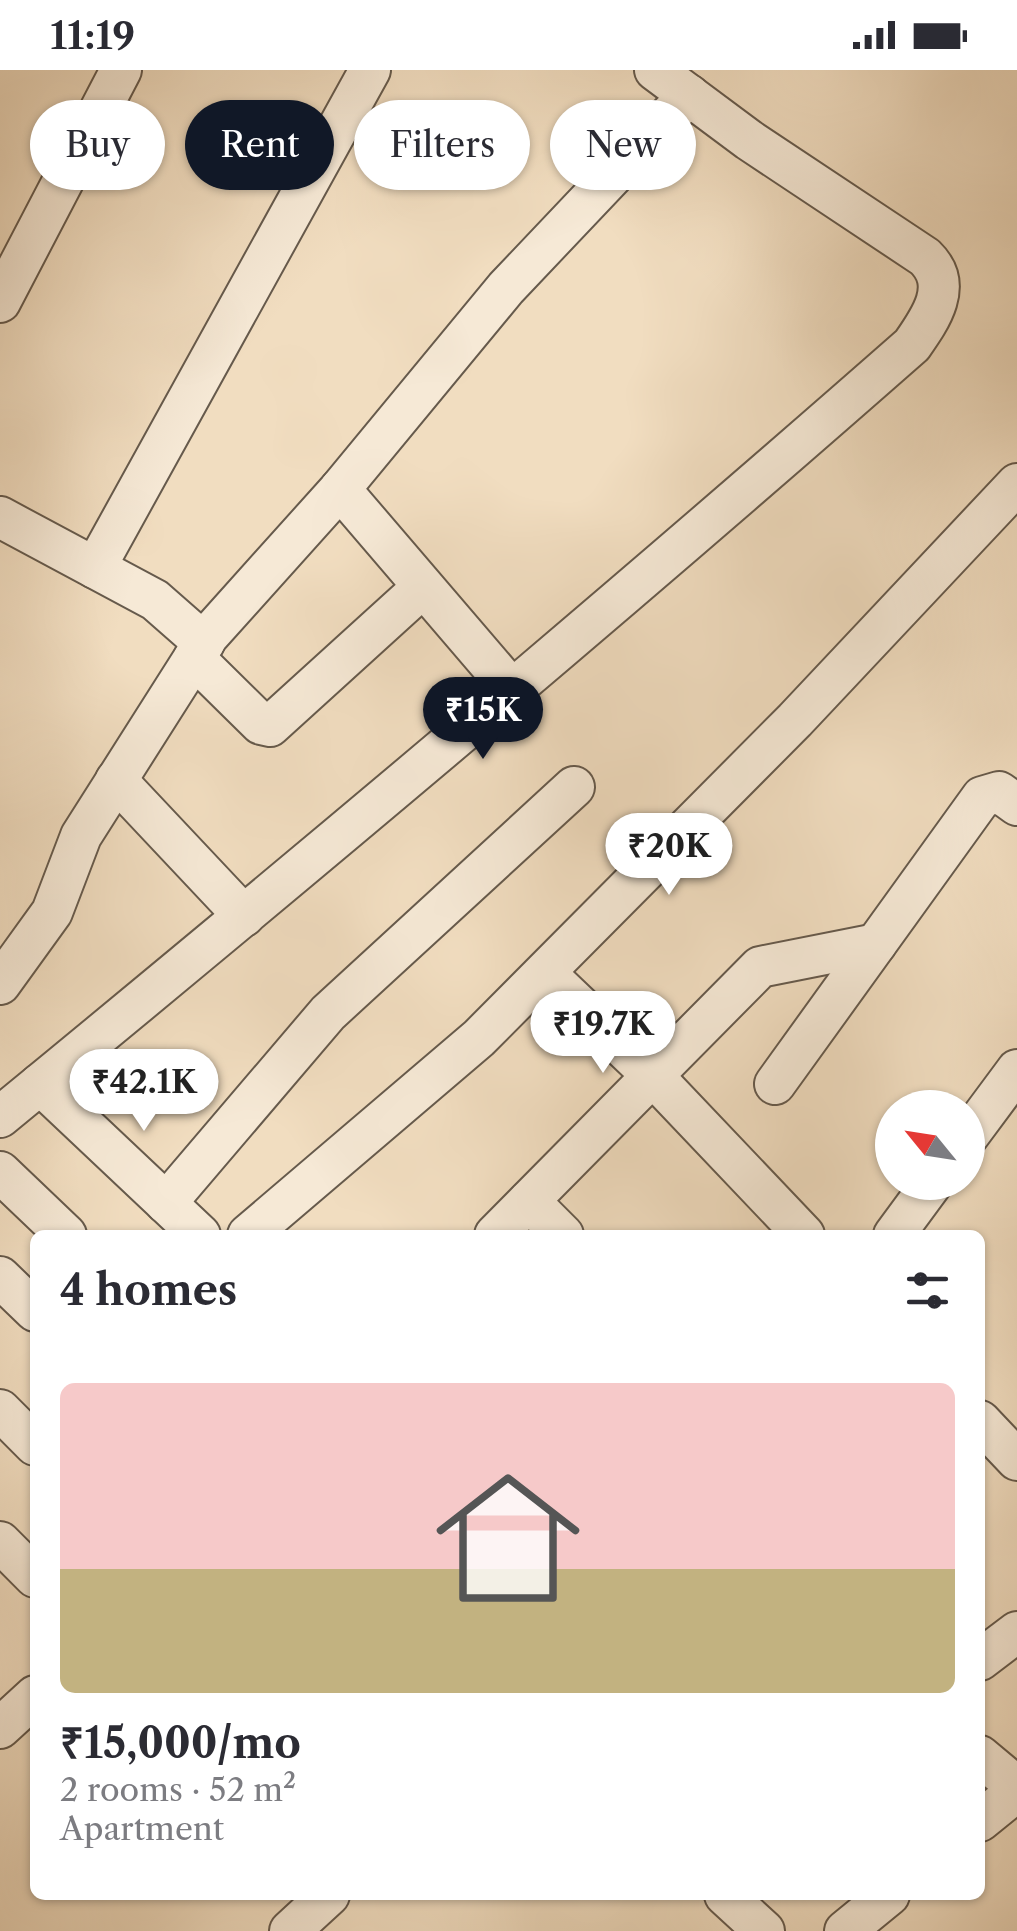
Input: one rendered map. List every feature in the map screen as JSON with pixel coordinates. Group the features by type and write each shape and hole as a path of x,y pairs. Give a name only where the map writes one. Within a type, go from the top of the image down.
{"street":[{"path":"0,302 121,70"},
{"path":"95,568 370,70"},
{"path":"0,1117 512,691 912,345 936,306 939,277 925,257 655,70"},
{"path":"0,984 58,901 81,836 199,650 340,489 506,288 689,96"},
{"path":"254,1230 479,1038 796,720 1017,484"},
{"path":"340,489 512,691"},
{"path":"0,517 169,609 261,724 276,724 424,587"},
{"path":"116,780 244,916"},
{"path":"166,1203 328,1013 574,787"},
{"path":"775,1084 982,797 999,792 1017,805"},
{"path":"500,1230 760,967 876,944"},
{"path":"544,973 652,1076 799,1230"},
{"path":"985,1113 1017,1070"},
{"path":"40,1084 195,1230"},
{"path":"0,1172 61,1230"},
{"path":"898,1230 920,1200"},
{"path":"528,1201 558,1230"},
{"path":"0,1277 30,1306"},
{"path":"0,1410 30,1440"},
{"path":"985,1426 1017,1460"},
{"path":"0,1542 30,1571"},
{"path":"985,1656 1017,1632"},
{"path":"0,1728 30,1701"},
{"path":"985,1760 1017,1789 985,1817"},
{"path":"290,1931 324,1900"},
{"path":"730,1900 764,1931"},
{"path":"845,1931 883,1900"}]}
